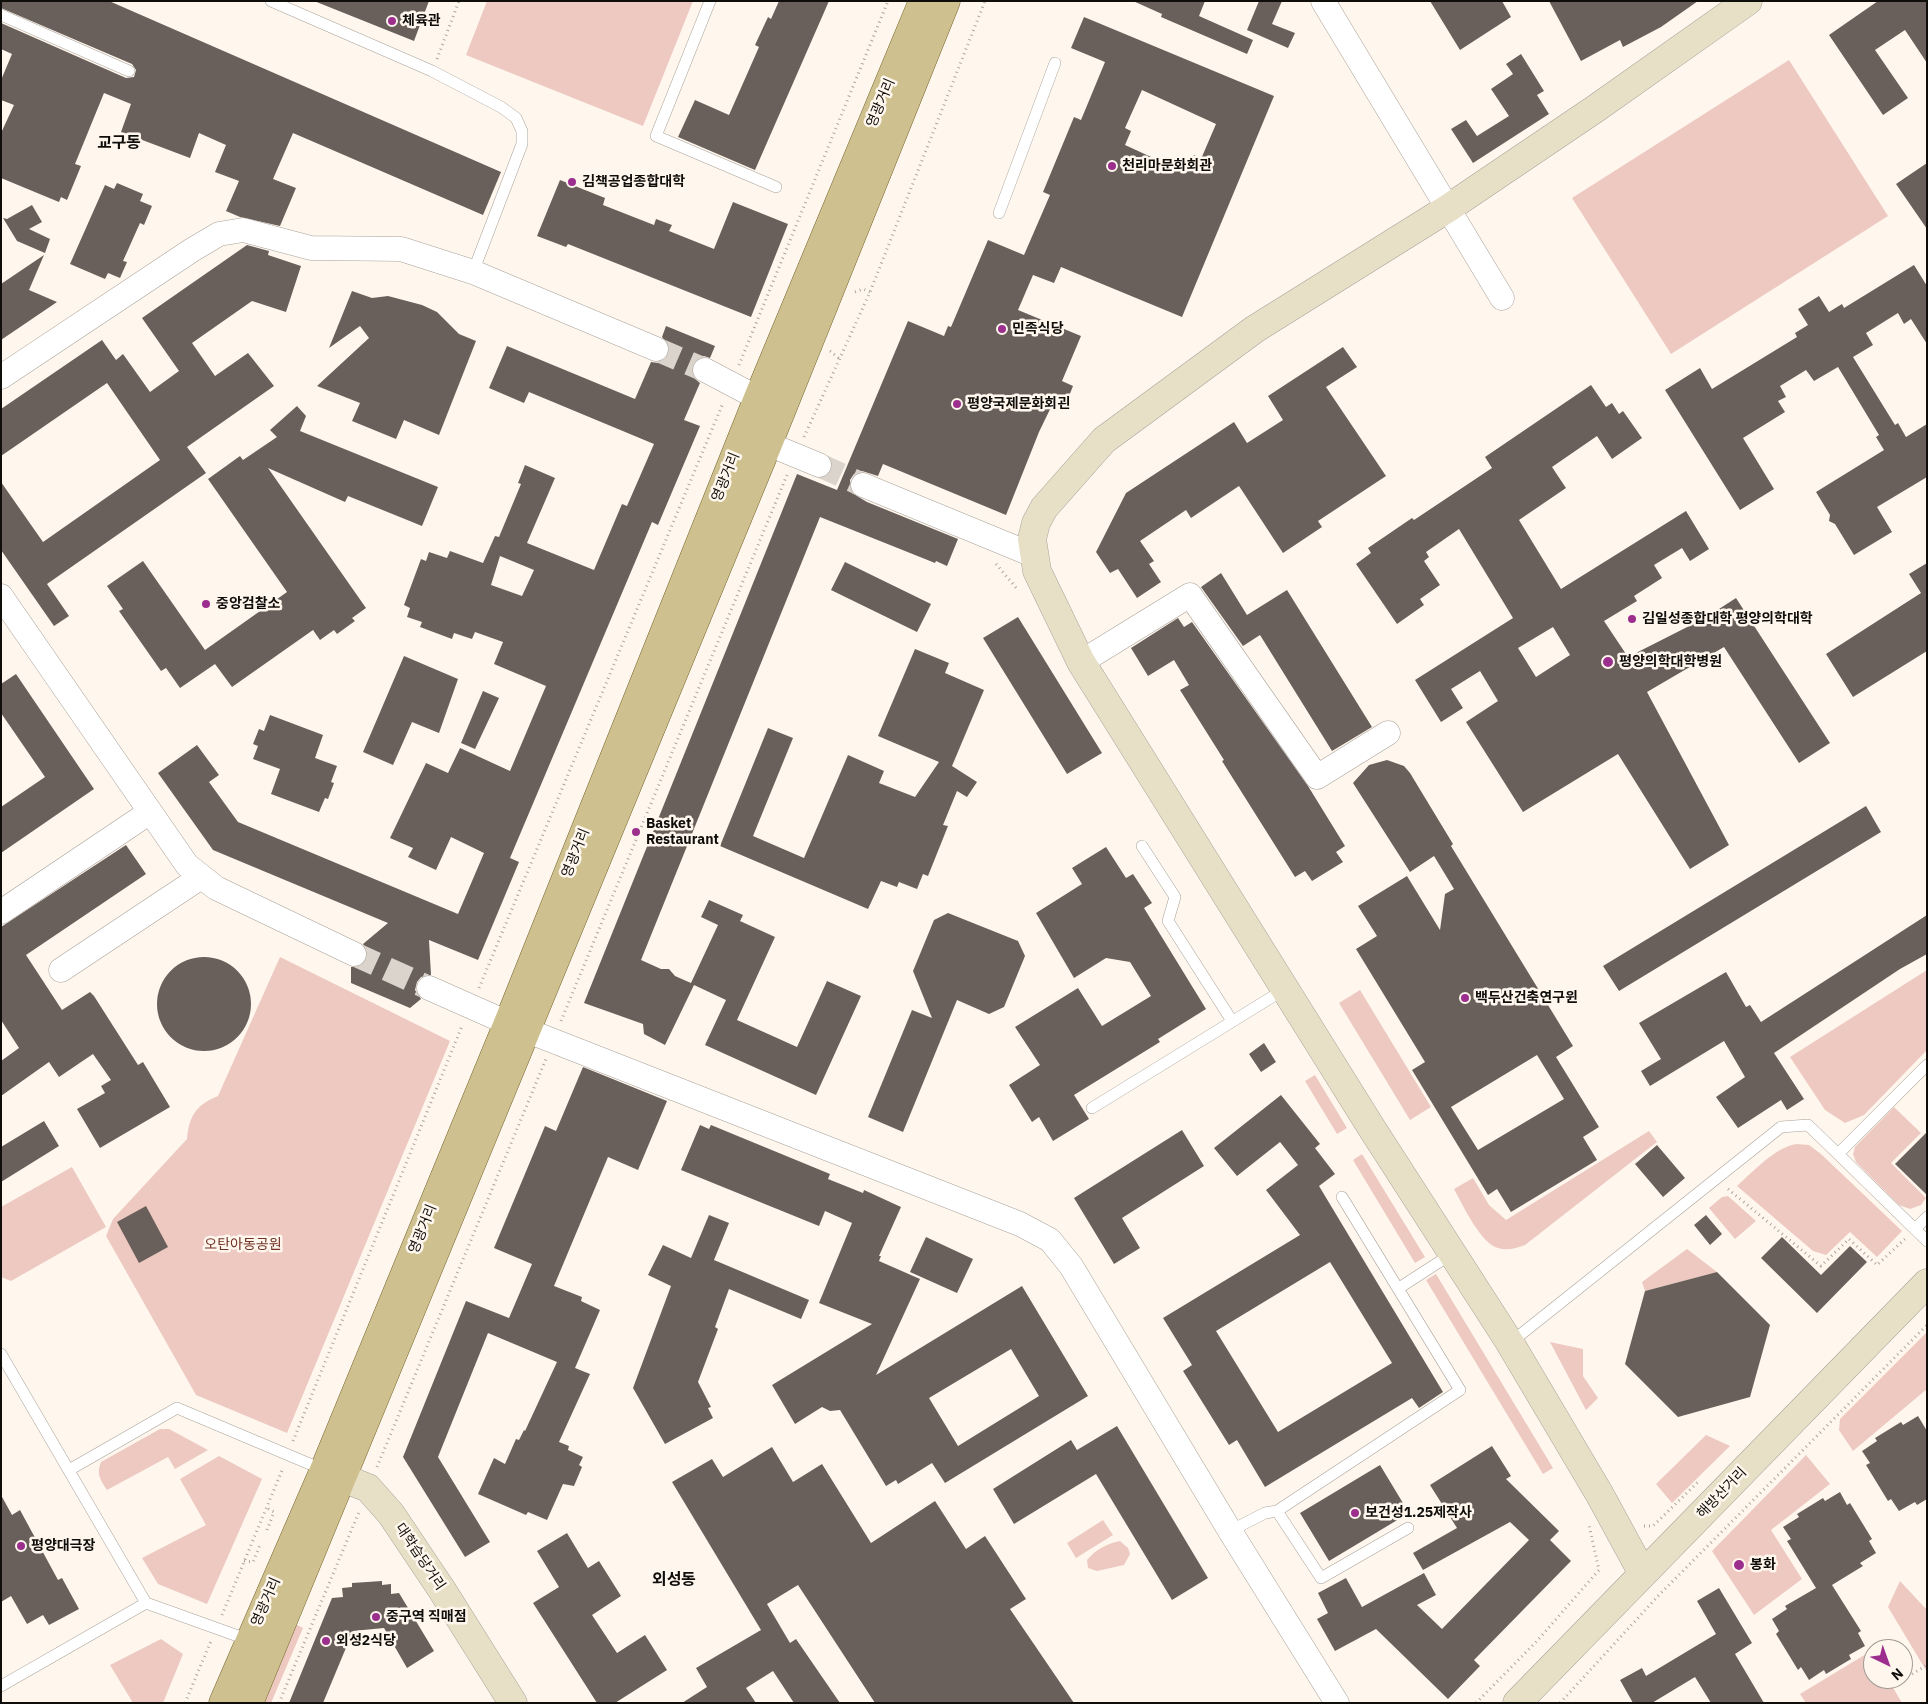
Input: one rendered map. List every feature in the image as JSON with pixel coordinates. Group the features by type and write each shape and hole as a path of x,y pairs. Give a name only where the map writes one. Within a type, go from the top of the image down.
{"main road":[{"name":"영광거리","path":"518,1027 758,398 923,1"},
{"name":"영광거리","path":"250,1703 333,1474 518,1027 768,444 946,1"},
{"name":"영광거리","path":"223,1703 249,1640 333,1474"}],"street":[{"path":"1323,1 1502,298"},
{"path":"1643,1574 1600,1495 1510,1343 1285,989 1082,662 1044,589 1034,555 1032,539 1036,523 1044,508 1104,440 1255,329 1447,209 1595,109 1748,1"},
{"path":"1,377 219,234 243,230 311,248 401,248 473,272 656,349"},
{"path":"705,370 758,398"},
{"path":"768,444 820,465"},
{"path":"864,485 1034,555"},
{"path":"1082,662 1190,595 1317,777 1388,733"},
{"path":"1,596 187,865 216,888 354,954"},
{"path":"1,912 150,812"},
{"path":"61,970 201,877"},
{"path":"429,988 518,1027 1020,1224 1050,1240 1070,1266 1230,1531 1337,1703"},
{"name":"해방산거리","path":"1517,1703 1927,1283"},
{"name":"대학습당거리","path":"333,1474 368,1488 391,1514 437,1582 513,1703"}],"lane":[{"path":"271,1 432,71 501,107 516,118 522,131 522,144 473,272"},
{"path":"710,1 656,136 776,188"},
{"path":"1,16 129,70"},
{"path":"999,213 1056,63"},
{"path":"1142,846 1174,897 1168,921 1232,1021"},
{"path":"1092,1108 1285,989"},
{"path":"1838,1154 1927,1066"},
{"path":"1510,1343 1780,1127 1808,1125 1927,1241"},
{"path":"1230,1531 1265,1513 1277,1511 1460,1390 1342,1197"},
{"path":"1915,1229 1927,1217"},
{"path":"1399,1288 1453,1254"},
{"path":"1,1354 146,1603 249,1640"},
{"path":"70,1470 176,1408 333,1474"},
{"path":"1277,1511 1321,1578 1408,1528"},
{"path":"1,1686 146,1603"}],"path":[{"path":"432,71 459,1"},
{"path":"185,1703 267,1508 470,1007 732,384 888,1"},
{"path":"279,1703 336,1572 368,1488 796,454 841,360 870,292 985,1"},
{"path":"779,266 787,270"},
{"path":"855,291 863,288 870,292"},
{"path":"758,318 765,320"},
{"path":"829,350 841,360"},
{"path":"994,562 1020,591"},
{"path":"1716,1179 1821,1266 1849,1239 1877,1265 1915,1229"},
{"path":"1560,1703 1659,1595 1927,1325"},
{"path":"1640,1524 1648,1528 1653,1526 1703,1477"},
{"path":"267,1508 274,1512 267,1530"},
{"path":"1476,1703 1537,1641 1599,1570 1588,1524"},
{"path":"244,1561 253,1562 260,1545"},
{"path":"1913,1673 1927,1665"}],"green space":[{"path":"487,1 693,1 643,126 466,55"},
{"path":"1789,60 1888,216 1671,354 1572,198"},
{"name":"오탄아동공원","path":"280,957 450,1041 287,1433 196,1395 106,1236 113,1219 187,1139 192,1118 199,1107 218,1096"},
{"path":"1927,970 1927,1050 1864,1115 1845,1123 1825,1110 1790,1057"},
{"path":"1360,990 1431,1107 1410,1120 1339,1003"},
{"path":"1315,1075 1347,1128 1337,1134 1305,1081"},
{"path":"1894,1107 1921,1133 1891,1163 1926,1198 1921,1205 1910,1209 1899,1205 1856,1162 1853,1154 1855,1147"},
{"path":"1649,1131 1657,1142 1525,1245 1519,1247 1501,1249 1491,1245 1473,1223 1454,1189 1473,1178 1489,1205 1506,1220"},
{"path":"1797,1144 1809,1145 1821,1154 1902,1231 1877,1257 1850,1232 1826,1255 1813,1251 1737,1186 1773,1155 1789,1146"},
{"path":"1362,1154 1425,1257 1415,1263 1353,1160"},
{"path":"72,1167 106,1227 11,1281 1,1277 1,1207"},
{"path":"1728,1196 1756,1221 1735,1239 1709,1208 1722,1197"},
{"path":"1687,1249 1717,1272 1645,1291 1642,1282"},
{"path":"1436,1274 1553,1468 1543,1474 1426,1280"},
{"path":"1927,1332 1927,1389 1853,1451 1839,1430 1840,1419"},
{"path":"1550,1342 1583,1349 1583,1376 1598,1398 1586,1410"},
{"path":"160,1429 169,1429 208,1450 175,1469 168,1457 107,1490 100,1476 101,1462"},
{"path":"1706,1435 1730,1446 1672,1503 1656,1484"},
{"path":"1806,1455 1830,1484 1771,1530 1802,1579 1754,1615 1712,1551"},
{"path":"219,1456 262,1479 207,1604 158,1584 142,1558 206,1525 180,1479"},
{"path":"1103,1520 1113,1535 1076,1558 1067,1543"},
{"path":"1120,1541 1128,1548 1130,1554 1124,1565 1097,1571 1088,1568 1087,1560 1094,1553 1106,1545"},
{"path":"1900,1581 1927,1610 1927,1672 1913,1649 1913,1639 1907,1639 1888,1607"},
{"path":"295,1624 303,1628 271,1703 262,1703"},
{"path":"161,1639 183,1654 163,1703 133,1703 110,1665"},
{"path":"1863,1656 1863,1689 1894,1689 1902,1703 1806,1703 1800,1694"}],"building":[{"path":"1,1 109,1 501,172 483,215 293,133 273,179 296,188 280,226 240,217 226,211 239,181 215,172 226,145 199,133 190,158 121,132 131,104 104,93 75,164 81,166 67,200 61,197 59,202 1,178 1,133 14,105 1,100 1,80 12,54 1,49 1,23 126,78 134,77 136,70 132,64 1,8"},
{"name":"체육관","path":"314,1 429,1 414,41"},
{"path":"779,1 829,1 755,170 678,137 695,100 729,115 759,47 755,45 768,17 771,19"},
{"path":"1133,1 1205,1 1199,16 1253,40 1247,54 1161,17 1162,14"},
{"path":"1259,1 1282,1 1272,24 1295,33 1288,48 1247,30"},
{"path":"1430,1 1502,1 1511,17 1460,50"},
{"path":"1549,1 1698,1 1661,27 1623,47 1620,40 1581,61"},
{"path":"1878,1 1927,1 1927,63 1905,30 1875,50 1908,98 1883,115 1829,35"},
{"path":"1084,17 1274,96 1182,317 1061,267 1054,283 1033,275 1018,310 1081,336 1062,381 1073,386 1065,406 1054,401 1039,432 1006,515 883,464 878,476 862,471 854,474 850,480 852,493 867,502 958,539 947,566 936,561 935,563 820,517 641,960 661,969 669,969 675,976 691,983 718,925 701,917 709,900 743,915 740,921 775,937 737,1020 797,1047 827,981 861,996 816,1095 705,1045 726,1000 694,985 665,1045 644,1034 643,1024 584,1003 797,474 837,490 908,321 944,336 948,326 951,327 988,240 1024,255 1050,195 1043,192 1074,117 1081,120 1105,62 1071,48","holes":["1142,90 1216,124 1201,159 1194,155 1186,173 1125,145 1131,131 1125,128"]},
{"path":"1521,54 1544,91 1537,95 1549,114 1473,163 1451,129 1466,120 1477,136 1509,116 1491,89 1513,74 1506,64"},
{"path":"1927,163 1927,229 1896,184"},
{"path":"560,180 605,198 603,205 654,225 656,219 672,225 669,231 714,249 733,202 788,224 751,317 568,244 566,247 537,236"},
{"path":"117,183 143,194 140,201 152,206 144,225 140,223 123,261 127,262 120,278 108,273 105,279 70,264 105,185 114,189"},
{"path":"32,205 42,222 29,229 50,239 45,253 17,241 3,218 7,219"},
{"path":"247,245 269,251 268,255 301,266 286,312 252,301 192,343 215,376 248,353 274,386 187,447 206,473 47,584 69,616 54,626 1,550 1,482 43,542 160,460 107,383 1,456 1,409 102,340 116,360 123,354 150,392 179,371 142,318"},
{"path":"44,255 29,290 57,302 1,340 1,284"},
{"path":"1914,265 1927,286 1927,344 1911,319 1904,324 1898,313 1866,333 1873,345 1853,357 1895,425 1898,423 1906,437 1927,424 1927,477 1877,507 1892,532 1854,555 1835,524 1829,521 1830,515 1816,492 1884,450 1876,437 1879,435 1838,367 1814,381 1806,370 1780,386 1786,397 1778,401 1785,412 1743,438 1774,489 1740,510 1665,390 1700,368 1712,389 1797,337 1795,333 1808,325 1798,309 1819,296 1829,312 1842,304 1844,308"},
{"path":"352,291 372,298 388,296 422,305 437,312 459,334 476,341 439,435 404,420 396,439 352,421 360,403 317,386 369,338 360,326 329,348"},
{"path":"666,326 715,346 710,358 704,356 697,359 691,370 694,378 700,383 684,420 700,426 658,525 652,522 510,858 519,862 478,960 429,940 431,975 421,977 417,982 415,990 421,999 410,1008 351,983 351,967 361,966 367,959 368,952 363,944 388,923 213,850 158,773 197,745 219,775 209,782 238,822 458,914 484,853 451,837 436,870 408,857 413,848 390,838 426,763 448,773 460,748 510,771 546,686 494,664 503,642 475,632 472,639 454,633 452,639 420,627 422,622 407,617 410,608 404,605 421,559 426,561 429,552 447,558 450,551 483,563 495,536 499,537 521,484 518,483 525,465 555,478 527,543 594,570 622,504 627,506 654,444 529,392 524,403 489,388 507,346 635,399 651,362 658,363 668,355 670,347 662,337","holes":["500,556 534,570 522,596 491,585"]},
{"path":"1343,347 1357,367 1326,387 1386,476 1318,521 1322,527 1283,553 1239,486 1191,518 1186,510 1140,541 1154,561 1149,564 1161,582 1137,598 1118,569 1110,573 1096,552 1126,493 1234,422 1247,443 1283,420 1268,396"},
{"path":"1591,385 1606,407 1612,403 1619,414 1623,411 1642,438 1612,459 1597,436 1552,467 1566,488 1519,520 1561,589 1686,511 1709,549 1690,561 1682,548 1654,565 1662,578 1634,596 1637,601 1604,621 1628,657 1705,618 1736,598 1830,743 1799,763 1724,647 1647,692 1729,845 1690,869 1618,754 1523,812 1466,722 1498,701 1480,671 1451,689 1463,708 1441,722 1415,680 1513,618 1459,529 1426,552 1429,557 1424,561 1440,585 1420,599 1424,605 1397,624 1356,564 1371,553 1368,548 1492,468 1485,457","holes":["1553,627 1570,655 1536,677 1518,648"]},
{"path":"297,406 306,416 300,431 438,487 422,526 348,496 345,502 268,468 366,608 352,618 355,621 337,634 334,630 320,640 313,630 232,687 215,664 180,688 166,668 161,671 119,611 123,609 107,586 143,561 205,650 287,592 208,479 240,456 243,460 277,437 270,430"},
{"path":"845,562 931,604 917,632 831,590"},
{"path":"1927,563 1927,651 1853,697 1826,654 1921,593 1909,574"},
{"path":"1221,573 1247,615 1287,590 1372,727 1332,751 1260,635 1243,646 1201,587"},
{"path":"1018,617 1102,753 1067,774 983,638"},
{"path":"1178,618 1184,627 1192,622 1308,786 1345,846 1336,852 1343,862 1312,881 1305,871 1295,877 1222,761 1224,760 1180,690 1189,685 1174,660 1148,676 1131,648"},
{"path":"915,649 949,663 945,673 984,690 952,766 977,782 967,797 957,791 943,825 948,826 928,876 923,874 917,889 899,882 897,887 881,881 868,909 720,846 768,728 793,738 753,836 804,858 848,755 884,771 879,783 915,797 939,762 878,736"},
{"path":"404,656 458,679 439,733 412,722 393,765 363,752"},
{"path":"16,674 94,789 1,853 1,807 45,777 1,713 1,684"},
{"path":"483,691 499,698 475,749 461,743"},
{"path":"270,715 323,735 315,758 337,766 331,782 334,783 328,799 325,798 319,812 271,794 280,769 253,759 258,746 253,744 259,729 264,731"},
{"name":"백두산건축연구윈","path":"1387,760 1404,766 1410,773 1453,844 1451,846 1573,1046 1556,1057 1599,1127 1583,1137 1597,1160 1511,1212 1497,1189 1488,1195 1412,1070 1425,1062 1356,949 1377,936 1358,906 1407,876 1440,930 1445,894 1454,889 1434,856 1410,872 1353,783 1369,765","holes":["1537,1055 1564,1099 1478,1150 1451,1107"]},
{"path":"1866,806 1881,832 1619,991 1603,966"},
{"path":"126,845 146,874 26,955 62,1010 90,992 94,996 138,1065 143,1062 170,1107 100,1148 77,1109 105,1093 101,1086 111,1080 93,1054 59,1077 49,1062 1,1096 1,1061 19,1048 1,1020 1,927"},
{"path":"1106,847 1126,878 1133,874 1152,903 1144,908 1206,1009 1158,1039 1160,1042 1074,1095 1089,1119 1053,1141 1039,1117 1032,1122 1009,1085 1040,1065 1015,1027 1078,988 1102,1026 1151,996 1130,962 1106,958 1074,978 1036,913 1082,884 1072,868"},
{"path":"948,913 1018,941 1025,956 1004,1007 989,1014 957,1000 903,1132 868,1117 912,1010 932,1018 913,971 934,920"},
{"path":"1927,915 1927,954 1900,969 1774,1053 1804,1099 1787,1110 1781,1100 1738,1128 1716,1097 1745,1077 1724,1041 1650,1086 1641,1071 1661,1059 1639,1023 1726,972 1746,1007 1750,1005 1761,1022"},
{"path":"204,957 222,960 237,971 248,986 251,1004 248,1022 237,1037 222,1048 204,1051 186,1048 171,1037 160,1022 157,1004 160,986 171,971 186,960"},
{"path":"1264,1043 1276,1062 1261,1072 1249,1054"},
{"path":"583,1067 667,1101 638,1170 608,1157 554,1286 582,1297 581,1301 600,1310 575,1368 590,1374 559,1442 569,1446 568,1450 583,1457 579,1465 582,1467 574,1486 563,1484 547,1520 528,1512 526,1515 478,1494 494,1458 505,1464 516,1439 519,1440 525,1431 557,1362 488,1333 438,1457 490,1542 465,1557 403,1457 466,1301 509,1318 532,1264 494,1248 545,1126 556,1131"},
{"path":"1281,1095 1320,1144 1315,1148 1335,1174 1319,1186 1443,1392 1419,1408 1412,1398 1265,1487 1237,1440 1229,1445 1183,1371 1192,1365 1163,1318 1300,1235 1266,1190 1298,1165 1280,1142 1237,1176 1214,1148","holes":["1330,1262 1392,1363 1278,1432 1216,1331"]},
{"path":"44,1121 59,1146 1,1182 1,1147"},
{"path":"700,1125 709,1129 711,1125 830,1174 828,1179 863,1193 864,1190 901,1207 879,1256 881,1256 879,1261 920,1279 876,1375 1022,1286 1088,1396 945,1483 932,1463 898,1484 896,1480 886,1486 840,1410 830,1411 822,1407 795,1424 772,1385 872,1324 819,1303 852,1223 825,1211 819,1226 681,1170","holes":["1011,1349 1039,1396 958,1446 929,1398"]},
{"path":"1182,1130 1204,1166 1122,1218 1140,1248 1114,1264 1074,1198"},
{"path":"1927,1132 1927,1195 1895,1164"},
{"path":"1657,1145 1685,1178 1663,1197 1635,1164"},
{"path":"146,1206 168,1247 139,1263 117,1222"},
{"path":"709,1215 729,1223 714,1260 809,1300 801,1319 729,1289 715,1327 718,1329 698,1382 711,1407 708,1408 713,1418 665,1444 633,1388 671,1286 648,1275 663,1245 691,1258"},
{"path":"1706,1215 1722,1234 1710,1245 1694,1225"},
{"path":"926,1237 973,1259 957,1293 910,1272"},
{"path":"1782,1237 1821,1275 1850,1246 1867,1262 1817,1313 1761,1258"},
{"path":"1717,1272 1770,1325 1750,1397 1678,1417 1625,1364 1645,1291"},
{"path":"1918,1416 1927,1431 1927,1499 1917,1505 1915,1502 1899,1511 1891,1499 1888,1501 1866,1465 1870,1463 1862,1451 1877,1441 1875,1438 1901,1422 1903,1425"},
{"path":"1117,1426 1208,1578 1172,1600 1096,1474 1014,1524 993,1489 1071,1440 1077,1450"},
{"path":"1492,1446 1511,1476 1506,1479 1559,1531 1550,1540 1571,1561 1474,1660 1480,1666 1448,1699 1376,1629 1335,1651 1317,1619 1328,1613 1318,1593 1346,1578 1362,1607 1424,1573 1436,1595 1417,1605 1442,1629 1529,1540 1510,1522 1423,1570 1413,1553 1457,1528 1430,1485"},
{"path":"772,1447 793,1482 822,1464 871,1543 935,1501 966,1549 985,1536 1026,1599 1010,1609 1074,1703 875,1703 798,1585 767,1604 790,1643 796,1639 840,1703 794,1703 773,1671 746,1688 756,1703 682,1703 707,1687 696,1668 761,1630 672,1482 712,1459 723,1477"},
{"name":"보건성1.25제작사","path":"1380,1465 1409,1513 1329,1561 1300,1513"},
{"path":"1840,1492 1847,1505 1850,1503 1872,1539 1869,1541 1876,1553 1860,1563 1863,1566 1832,1585 1861,1631 1858,1633 1863,1642 1863,1647 1849,1655 1851,1659 1826,1674 1824,1670 1809,1680 1801,1667 1798,1670 1776,1634 1779,1631 1772,1619 1787,1609 1785,1606 1816,1588 1787,1541 1791,1539 1783,1527 1799,1517 1797,1514 1823,1498 1825,1501"},
{"name":"평양대극장","path":"1,1495 12,1515 20,1510 58,1580 62,1578 79,1609 49,1625 43,1615 27,1624 11,1596 1,1602"},
{"path":"567,1533 588,1568 599,1561 621,1596 592,1615 617,1653 645,1635 667,1670 615,1703 597,1703 533,1603 559,1587 537,1551"},
{"path":"382,1581 382,1585 391,1584 391,1594 399,1593 434,1651 407,1668 384,1628 353,1631 323,1703 289,1703 332,1598 343,1597 342,1588 352,1587 352,1583"},
{"path":"1719,1588 1752,1643 1735,1654 1764,1703 1711,1703 1695,1677 1652,1703 1633,1703 1620,1680 1642,1668 1646,1676 1716,1634 1697,1601"}],"tunnel":[{"path":"656,349 705,370"},
{"path":"819,465 863,485"},
{"path":"354,954 429,988"}],"place":[{"name":"체육관","path":"392,21"},
{"name":"천리마문화회관","path":"1112,166"},
{"name":"김책공업종합대학","path":"572,182"},
{"name":"민족식당","path":"1002,329"},
{"name":"평양국제문화회괸","path":"957,404"},
{"name":"중앙검찰소","path":"206,604"},
{"name":"김일성종합대학 평양의학대학","path":"1632,619"},
{"name":"평양의학대학병원","path":"1608,662"},
{"name":"Basket Restaurant","path":"636,832"},
{"name":"백두산건축연구윈","path":"1465,998"},
{"name":"보건성1.25제작사","path":"1355,1513"},
{"name":"평양대극장","path":"21,1546"},
{"name":"봉화","path":"1739,1565"},
{"name":"중구역 직매점","path":"376,1617"},
{"name":"외성2식당","path":"326,1641"}],"district":[{"name":"교구동","path":"119,143"},
{"name":"외성동","path":"674,1580"}]}
